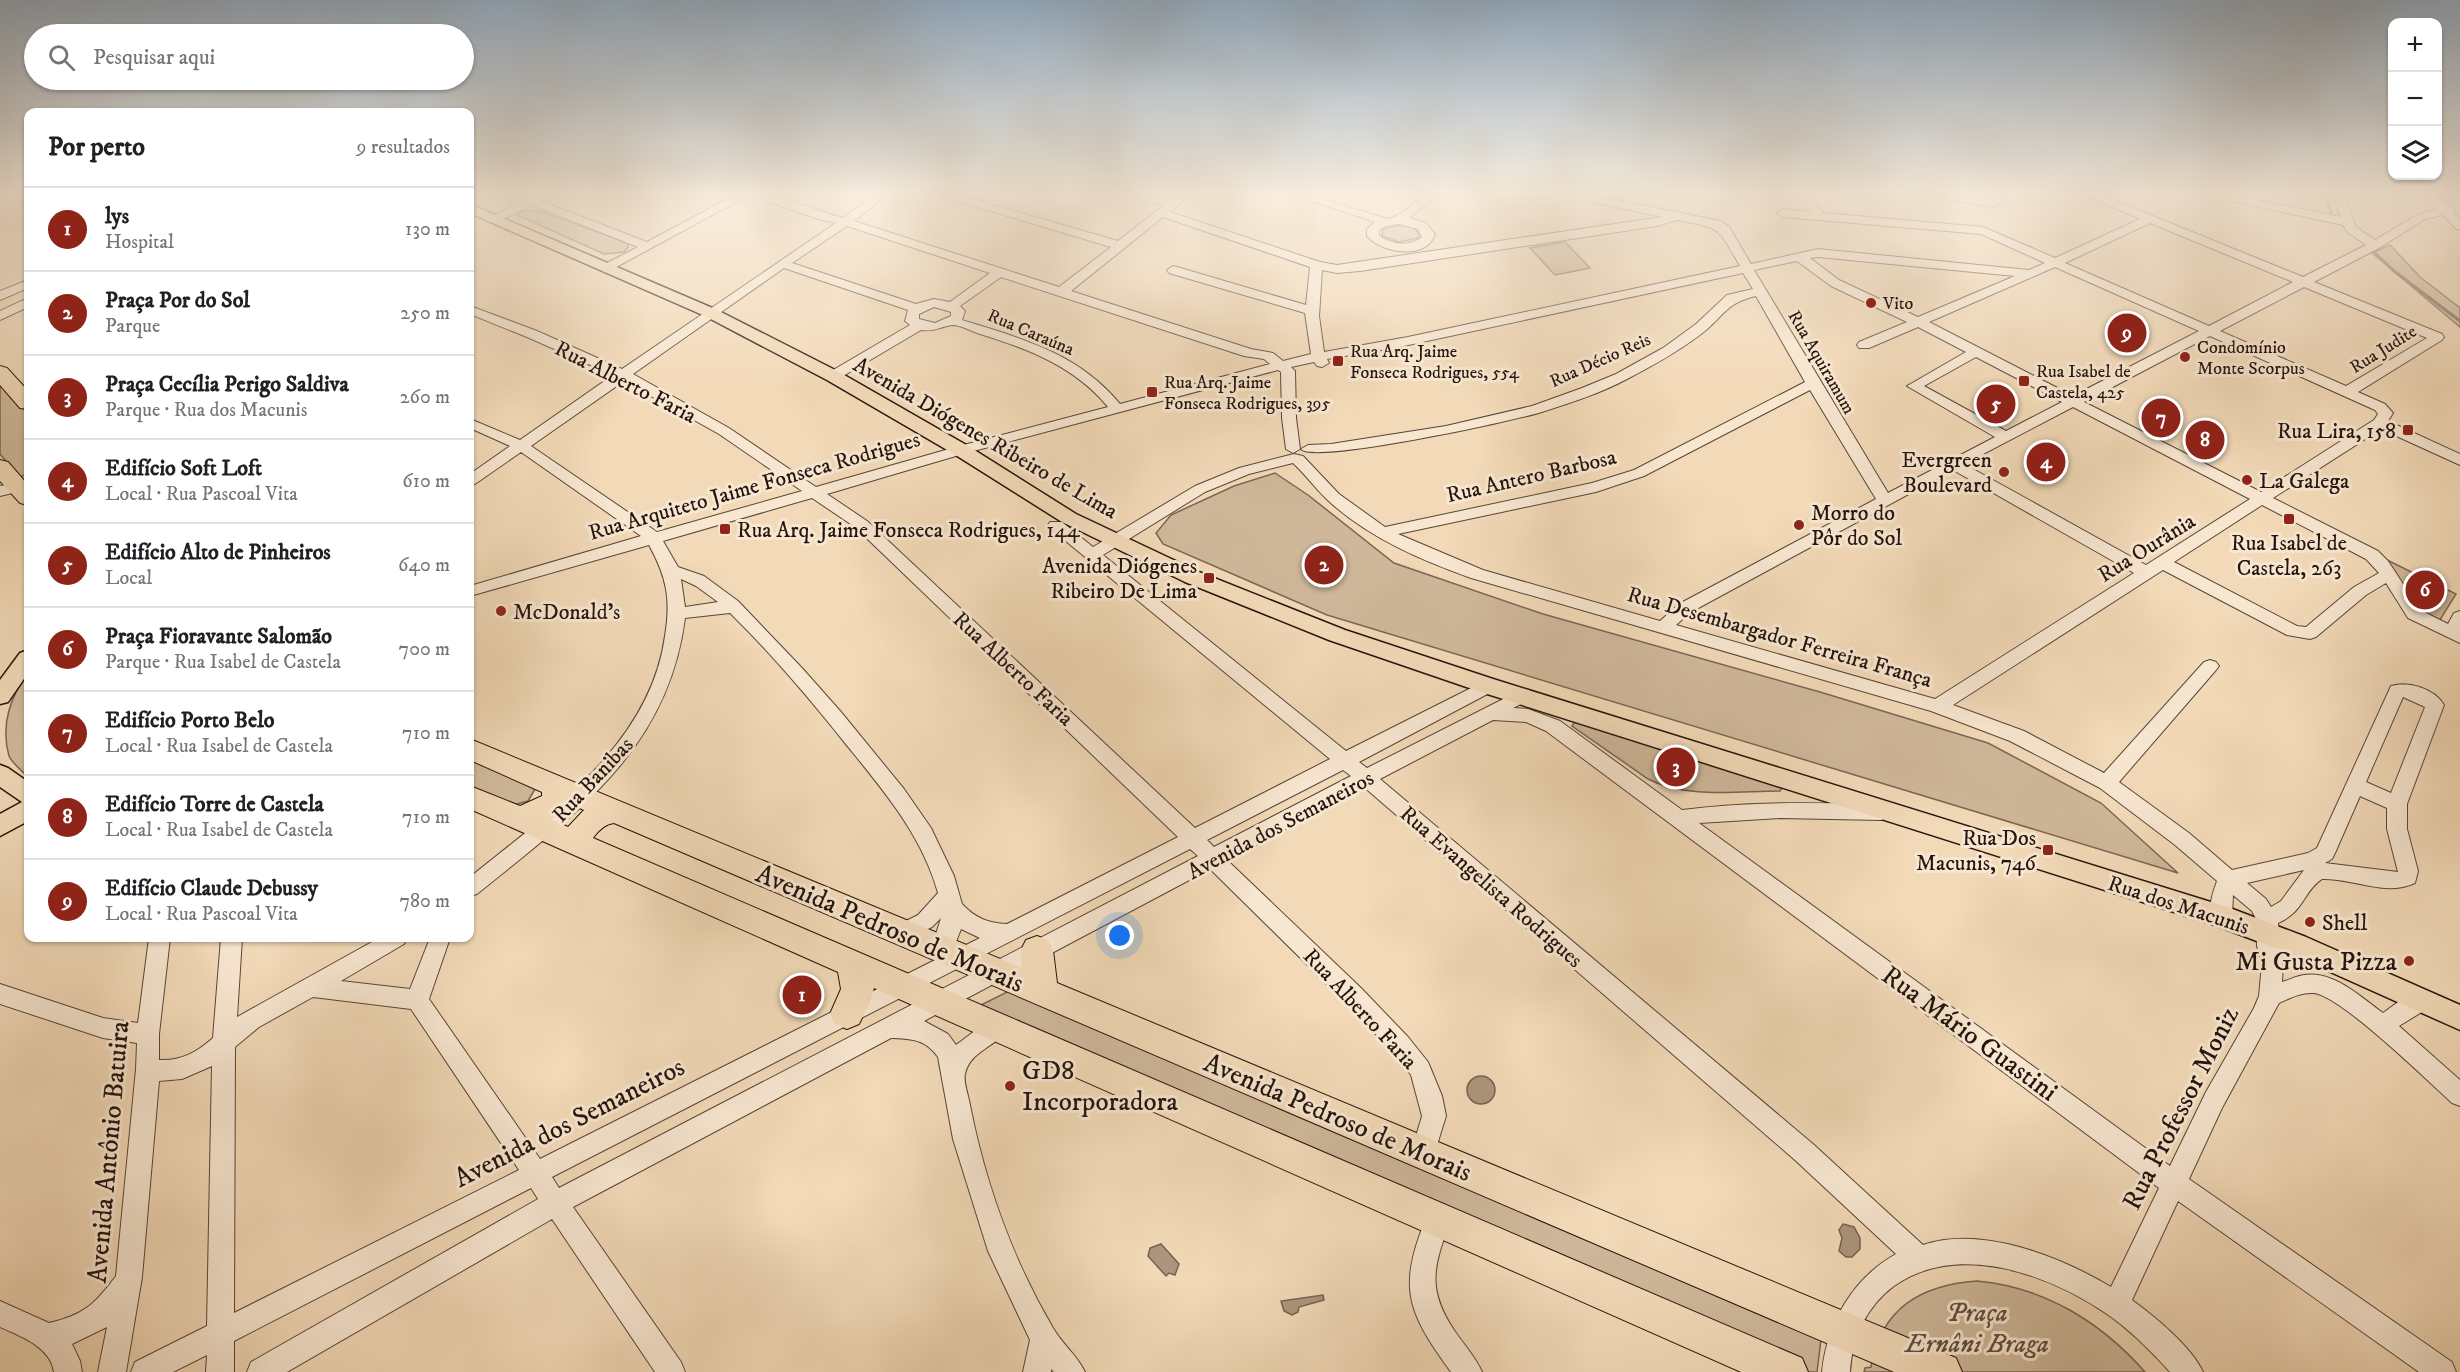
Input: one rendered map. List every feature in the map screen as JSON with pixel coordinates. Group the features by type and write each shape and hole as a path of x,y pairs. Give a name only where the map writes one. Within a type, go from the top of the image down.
{"highway":[{"path":"0,372 24,399"},
{"name":"Avenida Pedroso de Morais","path":"474,751 1942,1372"},
{"path":"530,825 529,816 548,807 556,795 553,784"},
{"name":"Avenida Pedroso de Morais","path":"474,799 1788,1372"},
{"path":"578,846 577,837 587,823 606,812 616,812"},
{"path":"1022,937 1045,994"},
{"path":"847,1014 855,1000 858,985 850,964"}],"main road":[{"name":"Avenida Diógenes Ribeiro de Lima","path":"587,259 711,313 833,376 961,450 1045,505 1117,541 1261,606 1337,635 1489,686 1523,695"},
{"path":"1,691 24,663"},
{"name":"Rua dos Macunis","path":"1523,695 2221,916 2267,926 2460,1018"},
{"path":"0,774 24,792"},
{"path":"0,826 24,812"}],"street":[{"path":"608,268 624,259"},
{"path":"474,478 790,259"},
{"path":"958,259 1250,353 1277,370 1288,388 1299,454"},
{"path":"1060,293 1102,259"},
{"path":"1301,259 1326,268 1349,268 1385,259"},
{"name":"Rua Aquiramum","path":"1742,259 1813,383 1885,501"},
{"name":"Rua Arquiteto Jaime Fonseca Rodrigues","path":"474,590 815,491 1116,408 1320,360 1795,259"},
{"path":"1802,259 1835,283 1918,322 1974,353 2372,555 2414,614 2456,635 2460,617"},
{"path":"1824,274 1829,265 1851,259"},
{"name":"Rua Arquiteto Jaime Fonseca Rodrigues","path":"1878,259 2031,274"},
{"path":"2051,259 2348,392 2384,410 2386,415 2380,423 2460,460"},
{"path":"1864,345 2064,259"},
{"path":"2248,259 2304,282"},
{"path":"1664,627 1685,608 1953,464 2349,259"},
{"path":"783,264 917,309"},
{"path":"1317,265 1313,279 1313,311 1315,350 1320,360"},
{"path":"1173,270 1313,311"},
{"path":"1994,271 2004,277 2008,283"},
{"path":"952,306 1000,272"},
{"name":"Rua Judite","path":"2304,282 2437,337 2348,392"},
{"path":"0,296 24,286"},
{"name":"Rua Décio Reis","path":"1094,554 1117,541 1142,522 1223,478 1299,454 1478,423 1536,408 1587,391 1631,372 1668,351 1701,327 1737,295 1761,291"},
{"path":"934,303 952,306 958,314 954,321 934,327 920,325 911,318 917,309 934,303"},
{"path":"0,316 24,305"},
{"name":"Rua Alberto Faria","path":"474,312 532,334 624,375 724,431 861,524 1193,839 1353,995 1420,1069 1430,1095 1434,1116 1423,1153"},
{"name":"Rua Caraúna","path":"954,321 1058,359 1099,387 1116,408"},
{"path":"833,376 920,325"},
{"path":"1974,353 1914,386 2006,437"},
{"name":"Rua Antero Barbosa","path":"1383,532 1596,487 1675,456 1813,383"},
{"name":"Rua Ourânia","path":"1936,706 2380,423"},
{"path":"474,425 520,445 653,537"},
{"name":"Rua Desembargador Ferreira França","path":"1299,454 1337,501 1383,532 1441,562 1936,706 2017,736 2107,783 2182,839 2259,905 2267,926"},
{"path":"1953,464 2147,573"},
{"name":"Rua Evangelista Rodrigues","path":"1056,525 1367,779 1804,1152 1919,1258"},
{"name":"Rua Banibas","path":"474,884 530,825 581,796 611,765 643,722 665,674 672,651 677,614 672,571 653,537"},
{"path":"2163,563 2293,631 2304,634 2310,633 2360,591 2388,575"},
{"path":"672,571 700,581 733,608 804,680 906,808 939,865 951,901 967,924 976,929 1022,937"},
{"path":"677,614 704,609 733,608"},
{"path":"2107,783 2211,666"},
{"name":"Avenida dos Semaneiros","path":"264,1371 557,1202 994,972 1022,937 1193,839 1489,686"},
{"path":"2221,916 2221,900 2228,879 2321,856 2329,846 2397,691 2404,690 2429,699 2435,705 2397,804 2397,829 2408,871 2405,879 2386,880 2345,871 2321,871 2307,879 2287,908 2267,926"},
{"name":"Avenida dos Semaneiros","path":"144,1372 902,987 951,954 1022,937 1214,860 1523,695"},
{"name":"Rua Mário Guastini","path":"1491,713 1528,716 1553,726 2172,1184 2442,1372"},
{"path":"2356,786 2397,804"},
{"name":"Rua dos Macunis","path":"1680,818 1713,812 1745,810 1890,812"},
{"path":"902,933 925,921 951,901"},
{"path":"951,901 949,935 951,954"},
{"name":"Rua Professor Moniz","path":"2116,1305 2214,1100 2264,1012 2270,996 2272,964 2267,926"},
{"name":"Avenida Antônio Batuira","path":"112,1372 129,1278 148,1069 148,1034 160,942"},
{"path":"220,1372 225,1040 231,942"},
{"path":"148,1069 164,1072 185,1068 204,1059 250,1021 389,942"},
{"path":"417,1000 439,942"},
{"path":"2270,996 2304,984 2316,984 2332,989 2382,1025 2460,1095"},
{"path":"313,987 417,1000 671,1372"},
{"path":"0,994 77,1021 103,1028 148,1034"},
{"path":"2382,1025 2422,1000"},
{"path":"887,1028 919,1029 940,1041 949,1053 965,1138 1002,1251 1044,1339 1071,1372"},
{"path":"953,1074 966,1049 996,1028"},
{"path":"1438,1220 1421,1270 1422,1290 1429,1311 1446,1342 1468,1372"},
{"path":"1836,1372 1844,1331 1861,1299 1887,1274 1919,1258 1954,1252 1993,1253 2033,1263 2075,1280 2116,1305 2155,1336 2189,1372"},
{"path":"47,1337 76,1331 90,1323 117,1297 129,1278"},
{"path":"0,1314 47,1337 65,1357 68,1372"},
{"path":"1037,1372 1044,1339"}],"green space":[{"path":"1540,259 1581,259 1590,268 1555,275"},
{"path":"2379,259 2403,259 2420,277 2460,308 2460,327"},
{"path":"0,382 24,409 24,475 20,478 0,454"},
{"path":"1275,473 1308,495 1394,563 1543,614 1820,692 1988,743 2101,803 2178,873 1327,615 1163,544 1156,533 1171,515 1234,486"},
{"path":"2377,555 2456,594 2438,623 2421,613"},
{"path":"24,678 24,773 9,756 6,733 9,711"},
{"path":"1576,720 1783,786 1780,791 1696,792 1663,785 1648,779 1572,726"},
{"path":"474,757 534,781 535,789 528,801 509,806 474,791"},
{"path":"1015,988 1822,1331 1817,1372 1806,1372 1209,1109 981,1005"},
{"name":"Praça Ernâni Braga","path":"1977,1281 2025,1291 2070,1310 2110,1338 2145,1372 1864,1372 1865,1368 1871,1367 1884,1329 1907,1303 1921,1294 1938,1288"}],"shaded area":[{"path":"1481,1076 1491,1080 1495,1090 1491,1100 1481,1104 1471,1100 1467,1090 1471,1080"},
{"path":"1843,1224 1854,1227 1860,1238 1860,1249 1852,1257 1846,1257 1839,1251 1842,1238 1839,1230"},
{"path":"1161,1244 1179,1264 1175,1275 1169,1273 1166,1276 1148,1256 1150,1248"},
{"path":"1323,1295 1324,1300 1299,1307 1298,1312 1292,1315 1284,1311 1281,1301"}],"waterway":[{"path":"2381,259 2460,321"}],"place":[{"name":"Vito","path":"1871,303"},
{"name":"Edifício Claude Debussy","path":"2127,333"},
{"name":"Condomínio Monte Scorpus","path":"2185,357"},
{"name":"Rua Arq. Jaime Fonseca Rodrigues, 554","path":"1338,361"},
{"name":"Rua Isabel de Castela, 425","path":"2024,381"},
{"name":"Rua Arq. Jaime Fonseca Rodrigues, 395","path":"1152,392"},
{"name":"Edifício Alto de Pinheiros","path":"1996,404"},
{"name":"Edifício Porto Belo","path":"2161,418"},
{"name":"Rua Lira, 158","path":"2408,430"},
{"name":"Edifício Torre de Castela","path":"2205,440"},
{"name":"Edifício Soft Loft","path":"2046,462"},
{"name":"Evergreen Boulevard","path":"2004,472"},
{"name":"La Galega","path":"2247,480"},
{"name":"Rua Isabel de Castela, 263","path":"2289,519"},
{"name":"Morro do Pôr do Sol","path":"1799,525"},
{"name":"Rua Arq. Jaime Fonseca Rodrigues, 144","path":"725,529"},
{"name":"Praça Por do Sol","path":"1324,565"},
{"name":"Avenida Diógenes Ribeiro De Lima","path":"1209,578"},
{"name":"Praça Fioravante Salomão","path":"2425,590"},
{"name":"McDonald's","path":"501,611"},
{"name":"Praça Cecília Perigo Saldiva","path":"1676,767"},
{"name":"Rua Dos Macunis, 746","path":"2048,850"},
{"name":"Shell","path":"2310,922"},
{"name":"Mi Gusta Pizza","path":"2409,961"},
{"name":"lys","path":"802,995"},
{"name":"GD8 Incorporadora","path":"1010,1086"}]}
